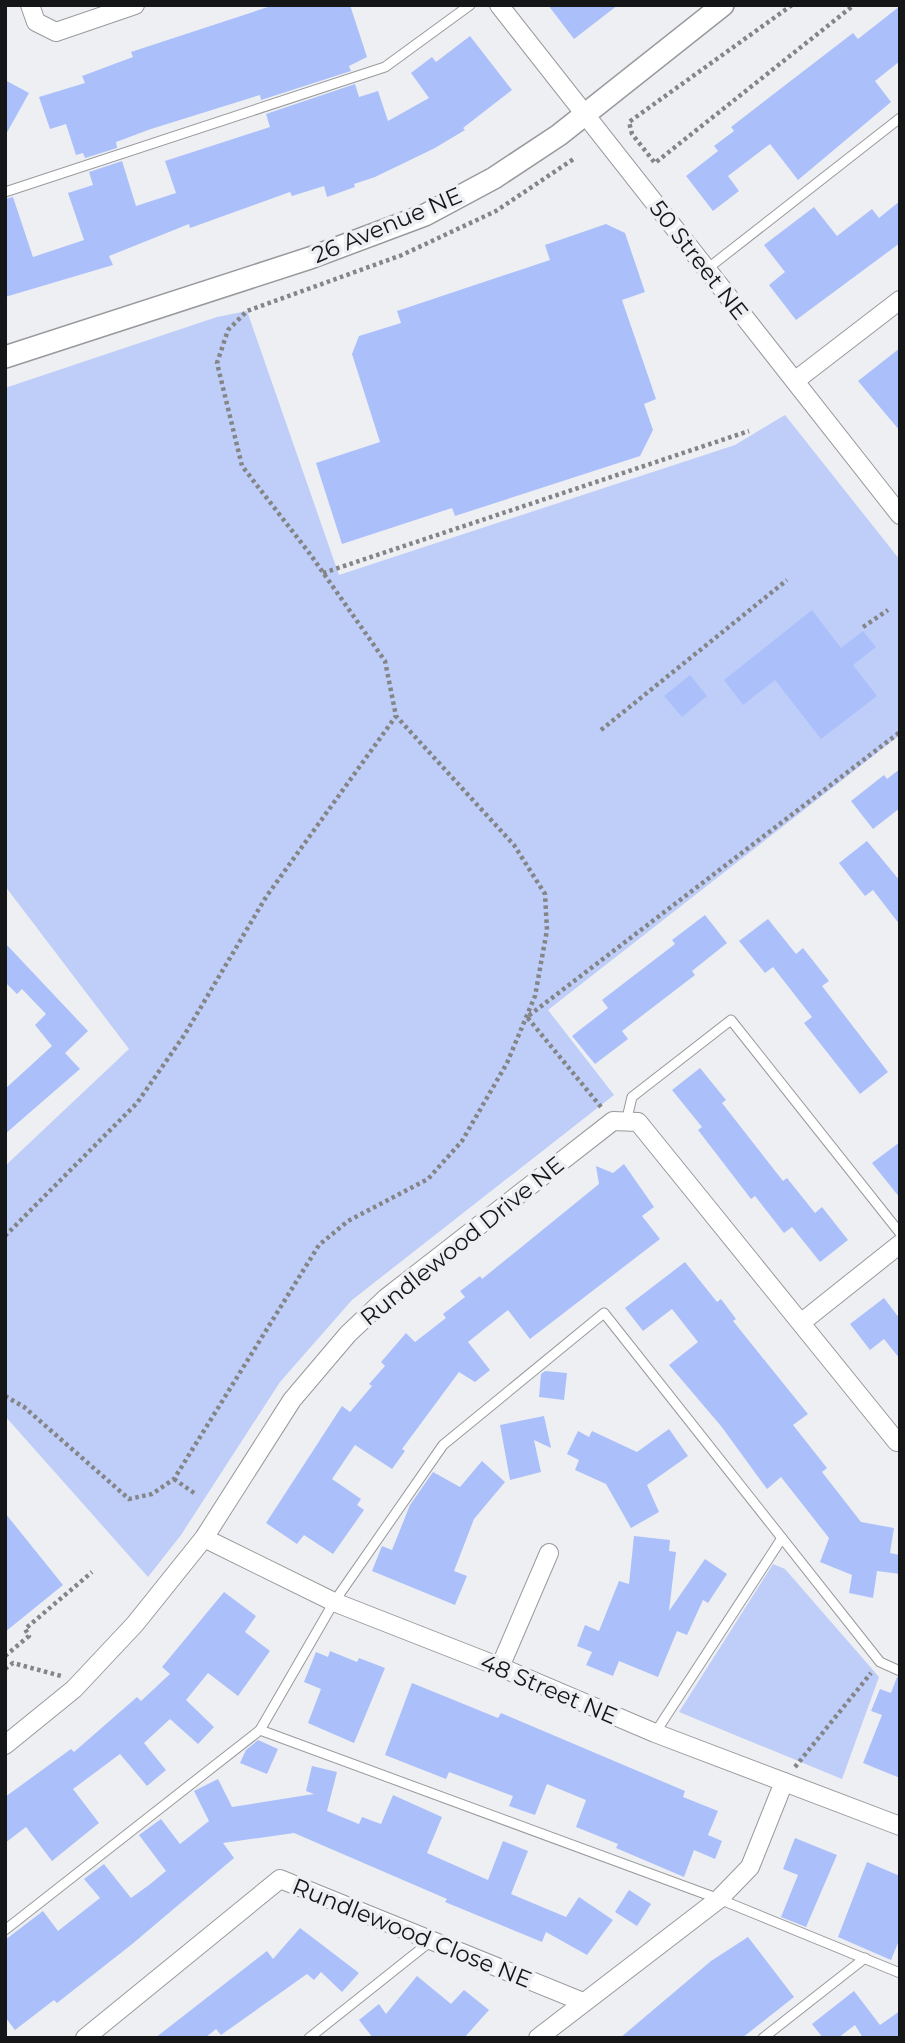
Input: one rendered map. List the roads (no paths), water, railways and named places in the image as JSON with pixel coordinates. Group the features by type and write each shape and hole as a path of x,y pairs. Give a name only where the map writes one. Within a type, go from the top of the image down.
{"street":[{"path":"30,5 36,22 56,32 135,5"},
{"name":"50 Street NE","path":"499,5 900,515"},
{"name":"26 Avenue NE","path":"5,356 310,258 425,215 494,178 585,116 723,5"},
{"path":"796,380 900,300"},
{"path":"619,1122 638,1122 897,1442"},
{"name":"Rundlewood Drive NE","path":"5,1745 74,1689 135,1624 204,1538 292,1400 348,1334 386,1298 619,1122"},
{"path":"802,1322 900,1244"},
{"name":"48 Street NE","path":"204,1538 334,1602 500,1667 655,1733 900,1826"},
{"path":"500,1667 550,1553"},
{"path":"538,2038 719,1899 750,1867 784,1782"},
{"name":"Rundlewood Close NE","path":"85,2038 280,1879 583,2002"}],"lane":[{"path":"5,192 385,67 470,5"},
{"path":"707,270 900,118"},
{"path":"619,1122 632,1097 731,1020 900,1233"},
{"path":"5,1930 260,1730 334,1602 443,1445 604,1313 880,1662 900,1671"},
{"path":"655,1733 782,1538"},
{"path":"260,1730 719,1899 900,1973"},
{"path":"309,2038 431,1941"},
{"path":"763,2038 865,1958"}]}
